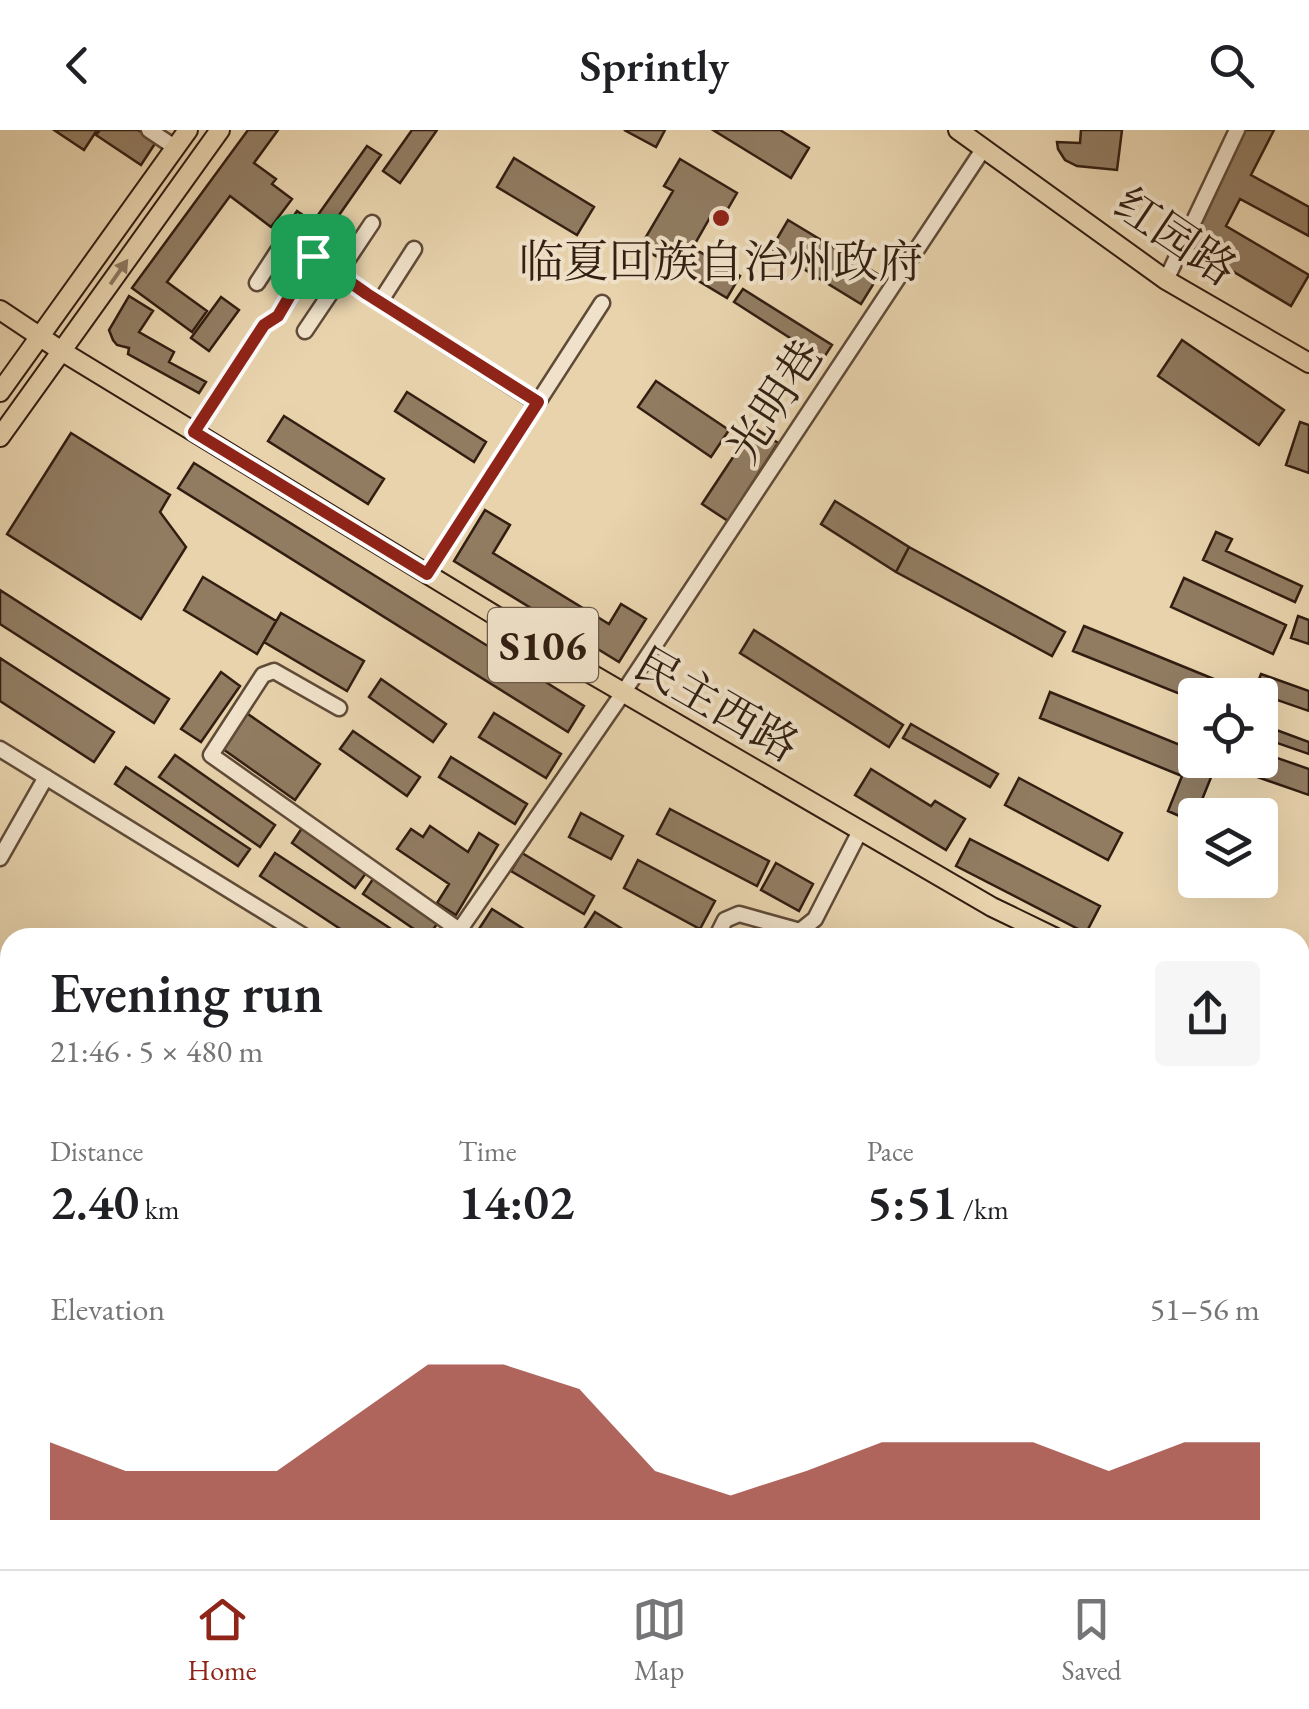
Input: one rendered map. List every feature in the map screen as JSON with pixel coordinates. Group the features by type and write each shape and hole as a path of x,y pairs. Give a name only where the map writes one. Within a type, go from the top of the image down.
{"main road":[{"path":"0,392 188,130"},
{"path":"0,438 220,130"},
{"name":"红园路","path":"958,130 1166,280 1309,363"},
{"name":"S106","path":"0,310 40,336"},
{"name":"民主西路","path":"40,336 623,693 992,908 1035,928"}],"street":[{"path":"149,130 176,148"},
{"path":"1166,280 1237,130"},
{"name":"光明巷","path":"460,928 623,693 984,148"},
{"path":"305,331 372,223"},
{"path":"256,282 287,237 380,302 538,402"},
{"path":"380,302 414,249"},
{"path":"194,432 264,325 278,316 313,256"},
{"path":"427,574 602,303"},
{"path":"339,708 274,671 263,675 212,756 448,928"},
{"path":"0,749 291,928"},
{"path":"0,858 46,778"},
{"path":"804,928 815,919 860,831"},
{"path":"721,928 725,920 740,914 789,928"}],"building":[{"path":"54,130 97,130 84,150"},
{"path":"100,130 138,130 156,142 141,165 96,135"},
{"path":"248,130 278,130 254,163 276,179 272,184 292,199 271,227 230,196 167,282 207,311 192,332 132,288"},
{"path":"412,130 437,130 400,183 383,171"},
{"path":"624,130 665,130 656,147"},
{"path":"713,130 780,130 809,148 791,178"},
{"path":"1081,130 1122,130 1117,170 1077,166 1065,160 1057,142 1080,143"},
{"path":"1243,130 1274,130 1251,175 1309,207 1309,236 1240,199 1226,226 1309,275 1291,306 1192,247 1197,238 1191,235"},
{"path":"367,146 381,155 314,251 284,230 297,211 313,222"},
{"path":"514,158 594,207 577,235 497,187"},
{"path":"680,159 737,193 722,219 712,214 680,270 640,247 673,191 664,186"},
{"path":"788,220 879,275 861,304 771,249"},
{"path":"695,249 740,276 727,298 682,271"},
{"path":"743,289 832,345 823,359 734,302"},
{"path":"129,296 153,311 139,332 174,352 169,362 206,382 199,393 128,354 129,348 113,340 109,330"},
{"path":"221,297 239,310 209,351 191,338"},
{"path":"1182,340 1284,410 1259,445 1158,376"},
{"path":"656,381 729,430 711,457 638,407"},
{"path":"407,392 486,442 474,462 395,411"},
{"path":"284,416 384,479 368,504 268,441"},
{"path":"1300,422 1309,425 1309,473 1286,465"},
{"path":"753,427 778,443 728,521 702,504"},
{"path":"71,433 170,495 160,512 186,547 141,619 7,534"},
{"path":"194,463 584,706 568,732 178,488"},
{"path":"835,501 909,547 896,572 821,524"},
{"path":"485,510 510,525 493,553 609,624 621,604 646,619 619,662 454,561"},
{"path":"1216,532 1232,539 1226,551 1302,586 1295,602 1203,560"},
{"path":"909,547 1065,632 1052,656 896,572"},
{"path":"203,577 276,621 257,654 184,610"},
{"path":"1184,578 1286,625 1273,654 1171,607"},
{"path":"0,590 169,699 154,723 0,624"},
{"path":"281,613 364,661 347,691 264,642"},
{"path":"1298,616 1309,620 1309,644 1291,638"},
{"path":"1084,626 1211,678 1178,678 1178,693 1073,651"},
{"path":"754,630 903,725 889,747 740,653"},
{"path":"0,658 114,732 94,762 0,701"},
{"path":"221,672 240,686 201,742 181,729"},
{"path":"381,679 446,724 433,742 369,697"},
{"path":"1278,680 1309,691 1309,711 1278,700"},
{"path":"1050,692 1178,744 1178,774 1040,718"},
{"path":"245,712 320,764 295,800 220,747"},
{"path":"494,713 561,754 546,778 479,737"},
{"path":"911,724 998,774 990,787 903,738"},
{"path":"353,731 420,777 407,796 340,749"},
{"path":"1278,731 1309,742 1309,754 1278,743"},
{"path":"175,755 275,825 260,847 159,777"},
{"path":"451,757 527,804 515,824 439,777"},
{"path":"1278,758 1309,769 1309,795 1260,778 1278,778"},
{"path":"126,767 250,849 238,866 115,784"},
{"path":"871,769 931,806 935,801 965,819 946,850 855,795"},
{"path":"1019,778 1122,833 1108,860 1005,805"},
{"path":"1181,778 1211,778 1203,798 1178,798 1178,815 1168,811"},
{"path":"670,809 769,861 757,886 657,834"},
{"path":"581,813 623,836 611,859 569,837"},
{"path":"430,826 468,852 479,833 498,845 456,915 437,903 449,884 397,849 411,829 423,837"},
{"path":"302,828 366,873 355,888 292,843"},
{"path":"970,839 1100,906 1089,928 1076,928 956,866"},
{"path":"275,853 390,928 339,928 260,876"},
{"path":"522,853 594,896 584,914 511,871"},
{"path":"638,860 715,901 698,928 624,888"},
{"path":"776,863 813,884 799,911 761,890"},
{"path":"373,879 437,924 434,928 412,928 363,894"},
{"path":"492,909 522,928 480,928"},
{"path":"595,912 621,928 585,928"}],"place":[{"name":"临夏回族自治州政府","path":"721,218"}],"route":[{"path":"313,256 538,402 427,574 194,432 264,325 278,316 313,256"}]}
